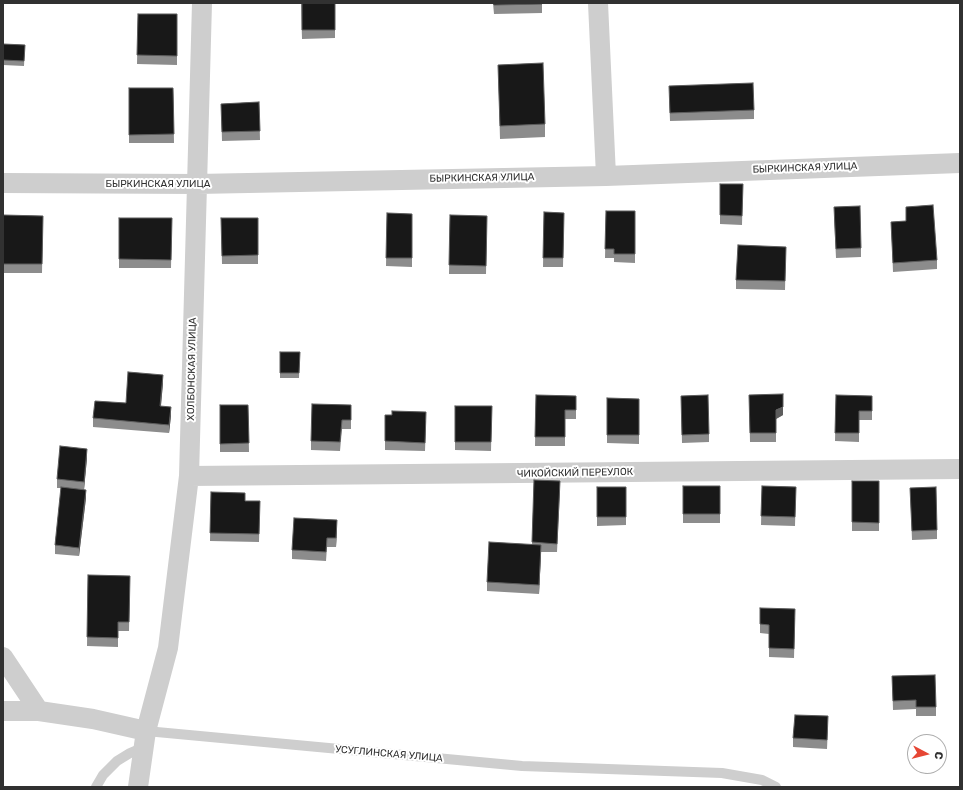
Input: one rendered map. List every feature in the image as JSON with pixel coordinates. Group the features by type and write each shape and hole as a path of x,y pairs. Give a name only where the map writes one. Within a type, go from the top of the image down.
{"street":[{"name":"ХОЛБОНСКАЯ УЛИЦА","path":"138,787 145,739 168,648 189,476 202,3"},
{"path":"598,3 606,176"},
{"name":"БЫРКИНСКАЯ УЛИЦА","path":"3,183 197,184 606,176 960,163"},
{"name":"ЧИКОЙСКИЙ ПЕРЕУЛОК","path":"189,476 960,469"},
{"path":"3,657 39,711"},
{"name":"УСУГЛИНСКАЯ УЛИЦА","path":"3,711 39,711 93,719 145,739"}],"lane":[{"path":"96,787 102,775 145,739"},
{"name":"УСУГЛИНСКАЯ УЛИЦА","path":"145,739 522,766 722,773 762,780 776,787"}],"building":[{"path":"302,3 335,3 335,30 302,30"},
{"path":"493,3 542,3 542,4 494,5"},
{"path":"138,14 177,14 177,56 137,55"},
{"path":"3,44 25,45 24,61 3,60"},
{"path":"543,63 545,124 500,126 498,65"},
{"path":"753,83 754,110 670,113 669,86"},
{"path":"129,88 173,88 174,134 129,135"},
{"path":"259,102 260,131 222,132 221,104"},
{"path":"720,184 743,184 742,216 720,215"},
{"path":"933,205 937,260 893,263 891,222 906,221 906,207"},
{"path":"860,206 861,248 836,249 834,207"},
{"path":"606,211 635,211 635,254 614,254 614,249 605,249"},
{"path":"544,212 564,213 563,258 543,258"},
{"path":"387,213 412,214 412,258 386,258"},
{"path":"3,215 43,216 42,264 3,264"},
{"path":"450,215 487,216 486,266 449,265"},
{"path":"119,218 172,218 171,260 119,259"},
{"path":"221,218 258,218 258,255 222,256"},
{"path":"738,245 786,247 785,281 736,280"},
{"path":"280,352 300,352 299,373 280,373"},
{"path":"128,372 163,375 160,406 171,407 169,425 93,418 95,401 126,403"},
{"path":"783,394 783,407 776,410 776,433 750,433 749,395"},
{"path":"536,395 576,396 576,410 565,410 565,437 535,437"},
{"path":"708,395 709,434 682,435 681,396"},
{"path":"836,395 872,396 872,411 859,411 859,433 835,433"},
{"path":"607,398 639,399 639,435 607,435"},
{"path":"312,404 351,405 351,420 342,420 340,442 311,441"},
{"path":"220,405 248,405 249,443 220,444"},
{"path":"455,406 492,406 491,442 455,442"},
{"path":"392,411 426,412 425,443 385,441 385,415 392,415"},
{"path":"60,446 87,449 84,482 57,479"},
{"path":"534,480 560,481 557,544 532,542"},
{"path":"852,481 879,481 879,523 852,522"},
{"path":"683,486 720,486 720,514 683,514"},
{"path":"762,486 796,487 795,517 761,516"},
{"path":"61,487 86,490 79,548 55,545"},
{"path":"597,487 626,487 626,517 597,517"},
{"path":"936,487 937,530 912,531 910,488"},
{"path":"211,492 245,493 245,501 260,501 259,534 210,533"},
{"path":"294,518 337,520 336,538 327,538 326,552 292,550"},
{"path":"489,542 541,545 539,585 487,582"},
{"path":"88,575 130,576 129,622 118,622 118,638 87,637"},
{"path":"760,608 795,609 794,649 769,648 769,625 760,624"},
{"path":"935,675 936,707 916,707 916,700 893,701 892,676"},
{"path":"795,715 828,716 827,740 793,738"}]}
